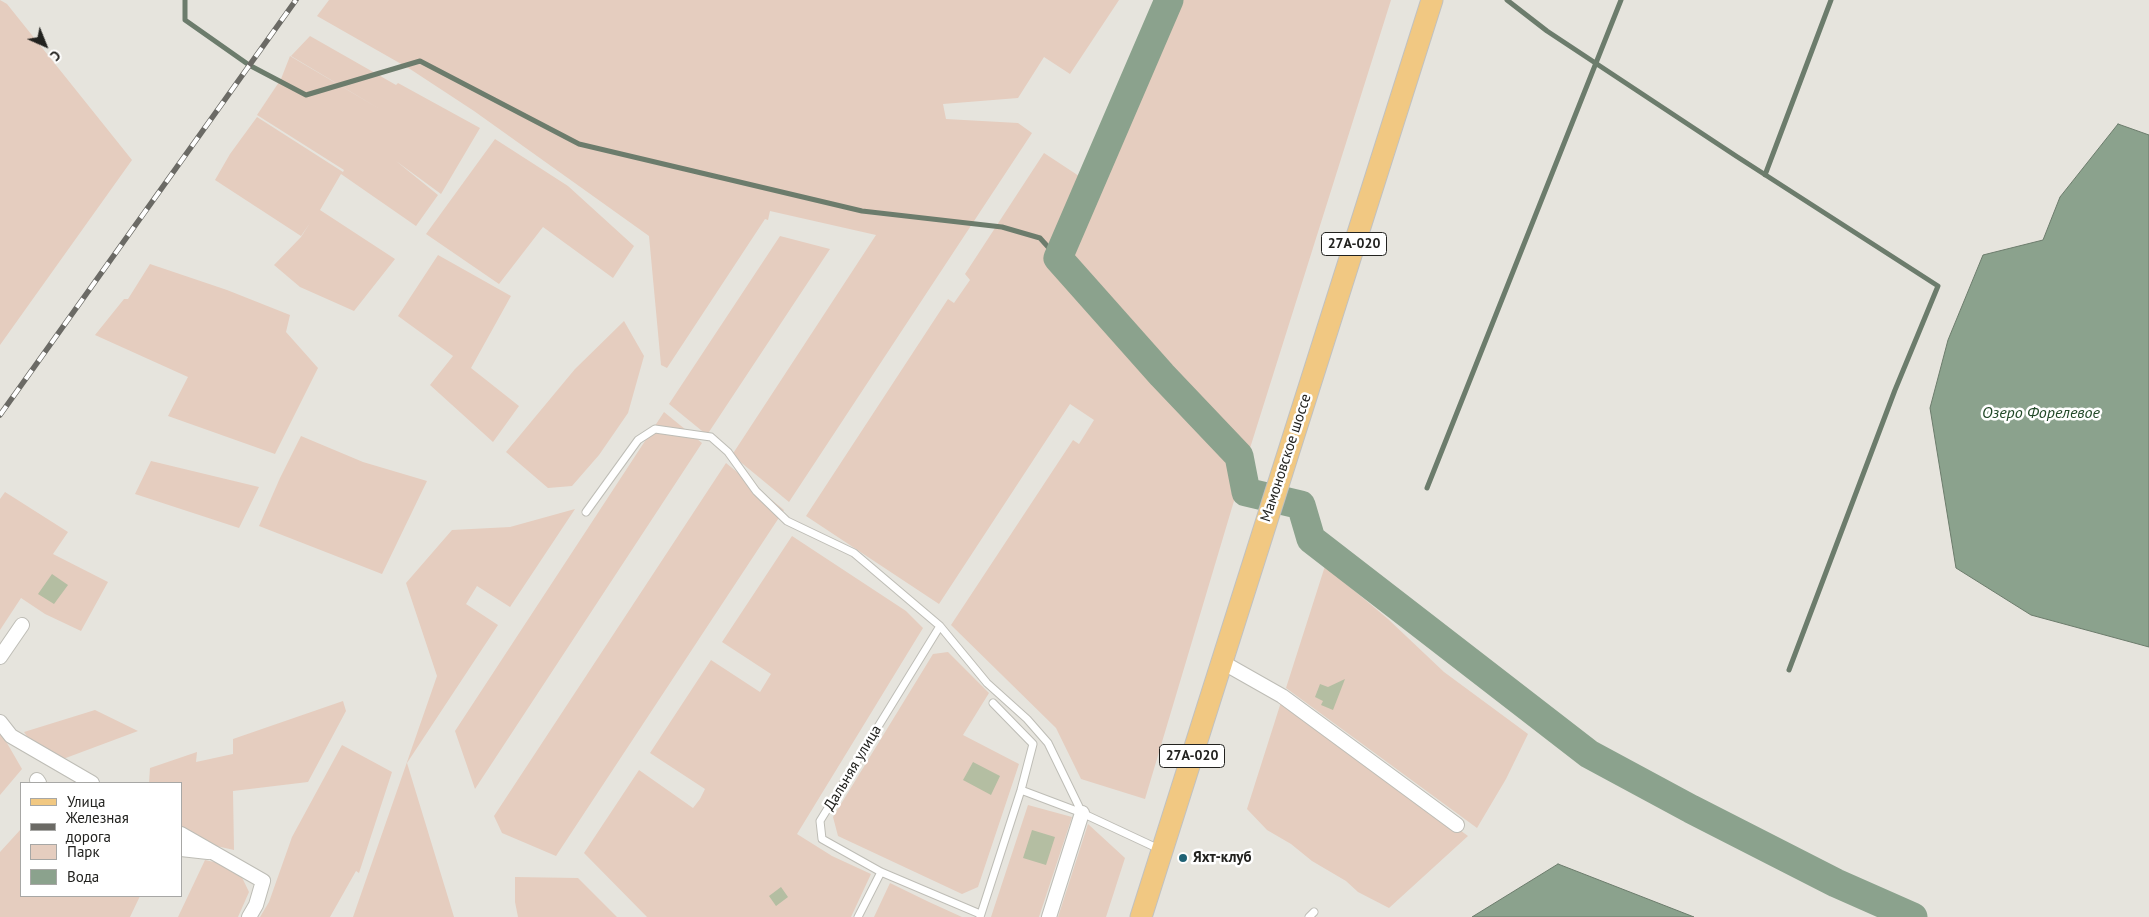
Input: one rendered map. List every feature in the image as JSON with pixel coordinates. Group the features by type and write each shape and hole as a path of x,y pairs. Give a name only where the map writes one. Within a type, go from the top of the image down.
{"main road":[{"name":"Мамоновское шоссе","path":"1141,917 1432,0"}],"street":[{"path":"0,657 22,625"},
{"path":"1222,662 1282,696 1456,825"},
{"path":"0,722 11,736 90,782"},
{"path":"1049,917 1082,813"},
{"path":"182,835 263,881"},
{"path":"182,849 236,858 263,881"},
{"path":"249,917 256,905 263,881"}],"lane":[{"path":"586,512 638,440 655,429 711,438 728,452 756,491 787,521 854,553 940,626 987,683 1027,719 1048,743 1082,813"},
{"name":"Дальняя улица","path":"940,626 820,822 822,839 881,872 980,916 1033,744 992,704"},
{"path":"1020,790 1082,813 1162,850"},
{"path":"858,917 881,872"}],"green space":[{"path":"0,0 7,4 132,160 0,345"},
{"path":"329,0 1119,0 1070,74 1044,57 1018,98 943,104 946,119 1018,123 1032,133 789,502 732,455 876,235 770,211 768,220 765,219 667,368 661,365 649,236 474,111 410,69 317,16"},
{"path":"1158,0 1391,0 1245,464 1145,799 1081,779 1056,728 951,625 1073,440 1079,444 1094,420 1070,404 939,604 806,516 948,299 954,303 970,280 965,274 1044,153 1082,178"},
{"path":"310,36 396,85 398,83 480,128 441,194 396,161 438,195 416,226 341,174 320,210 395,259 354,311 300,287 274,265 301,237 310,223 301,236 215,180 230,154 257,117 343,172 344,170 257,115 281,79 290,56 383,111 291,56"},
{"path":"495,139 568,186 634,246 613,278 543,227 499,284 426,234"},
{"path":"780,236 830,249 707,435 669,404"},
{"path":"438,255 511,296 471,368 519,406 493,442 430,385 453,356 398,316"},
{"path":"150,264 227,290 290,315 286,332 318,368 275,454 168,416 188,377 95,335 124,299 128,299"},
{"path":"624,321 644,356 628,413 599,455 572,486 548,488 506,452 575,369"},
{"path":"664,412 702,443 475,789 455,731"},
{"path":"301,436 363,462 427,481 382,574 259,526"},
{"path":"151,461 259,487 239,528 135,494"},
{"path":"726,463 784,510 556,856 502,833 494,816"},
{"path":"5,492 68,532 53,554 108,582 81,631 45,614 21,598 0,630 0,499"},
{"path":"575,509 510,607 477,586 466,604 498,625 407,763 454,917 353,917 437,676 406,583 452,530 510,527"},
{"path":"792,536 906,611 923,628 797,834 832,856 871,874 851,917 647,917 584,853 639,770 693,808 700,799 705,789 650,753 711,660 760,692 771,674 722,642"},
{"path":"1325,566 1388,619 1444,672 1528,734 1506,779 1477,828 1286,688"},
{"path":"948,652 989,693 963,735 1019,764 978,887 962,894 838,836 833,817 933,654"},
{"path":"1282,699 1468,836 1389,908 1358,892 1346,881 1312,861 1291,844 1267,830 1247,809"},
{"path":"343,701 346,711 308,782 233,791 234,850 182,838 182,782 149,782 150,768 197,752 196,762 233,754 233,739"},
{"path":"95,710 138,731 47,765 24,732"},
{"path":"0,731 22,769 0,795"},
{"path":"342,745 392,772 359,873 356,871 330,917 260,917 269,902 292,837"},
{"path":"1028,805 1072,817 1039,917 991,917"},
{"path":"1088,824 1125,858 1106,917 1058,917"},
{"path":"20,830 20,897 140,897 130,917 0,917 0,852"},
{"path":"205,860 237,867 249,892 238,917 178,917"},
{"path":"515,877 578,878 617,917 518,917 515,902"},
{"path":"890,883 929,902 962,917 874,917"}],"water":[{"name":"Озеро Форелевое","path":"2118,124 2149,135 2149,647 2031,615 1956,568 1930,408 1948,340 1983,255 2043,240 2060,197"},
{"path":"1558,864 1694,917 1472,917"}],"building":[{"path":"52,574 68,585 54,604 38,594"},
{"path":"1345,679 1333,710 1321,705 1323,701 1315,697 1320,684 1328,687"},
{"path":"973,762 1000,776 991,795 963,780"},
{"path":"1032,830 1055,837 1046,865 1023,858"},
{"path":"781,887 788,897 776,906 769,896"}],"waterway":[{"path":"185,0 185,20 249,65 306,95 420,61 579,144 862,211 1002,227 1040,238 1058,258"},
{"path":"1169,0 1058,258 1162,375 1239,456 1246,492 1301,505 1311,539 1589,754 1691,809 1836,883 1913,917"},
{"path":"1507,0 1547,31 1938,286 1895,390 1789,670"},
{"path":"1427,488 1621,0"},
{"path":"1765,175 1831,0"}],"railway":[{"path":"0,415 296,0"}],"place":[{"name":"Яхт-клуб","path":"1183,858"}]}
